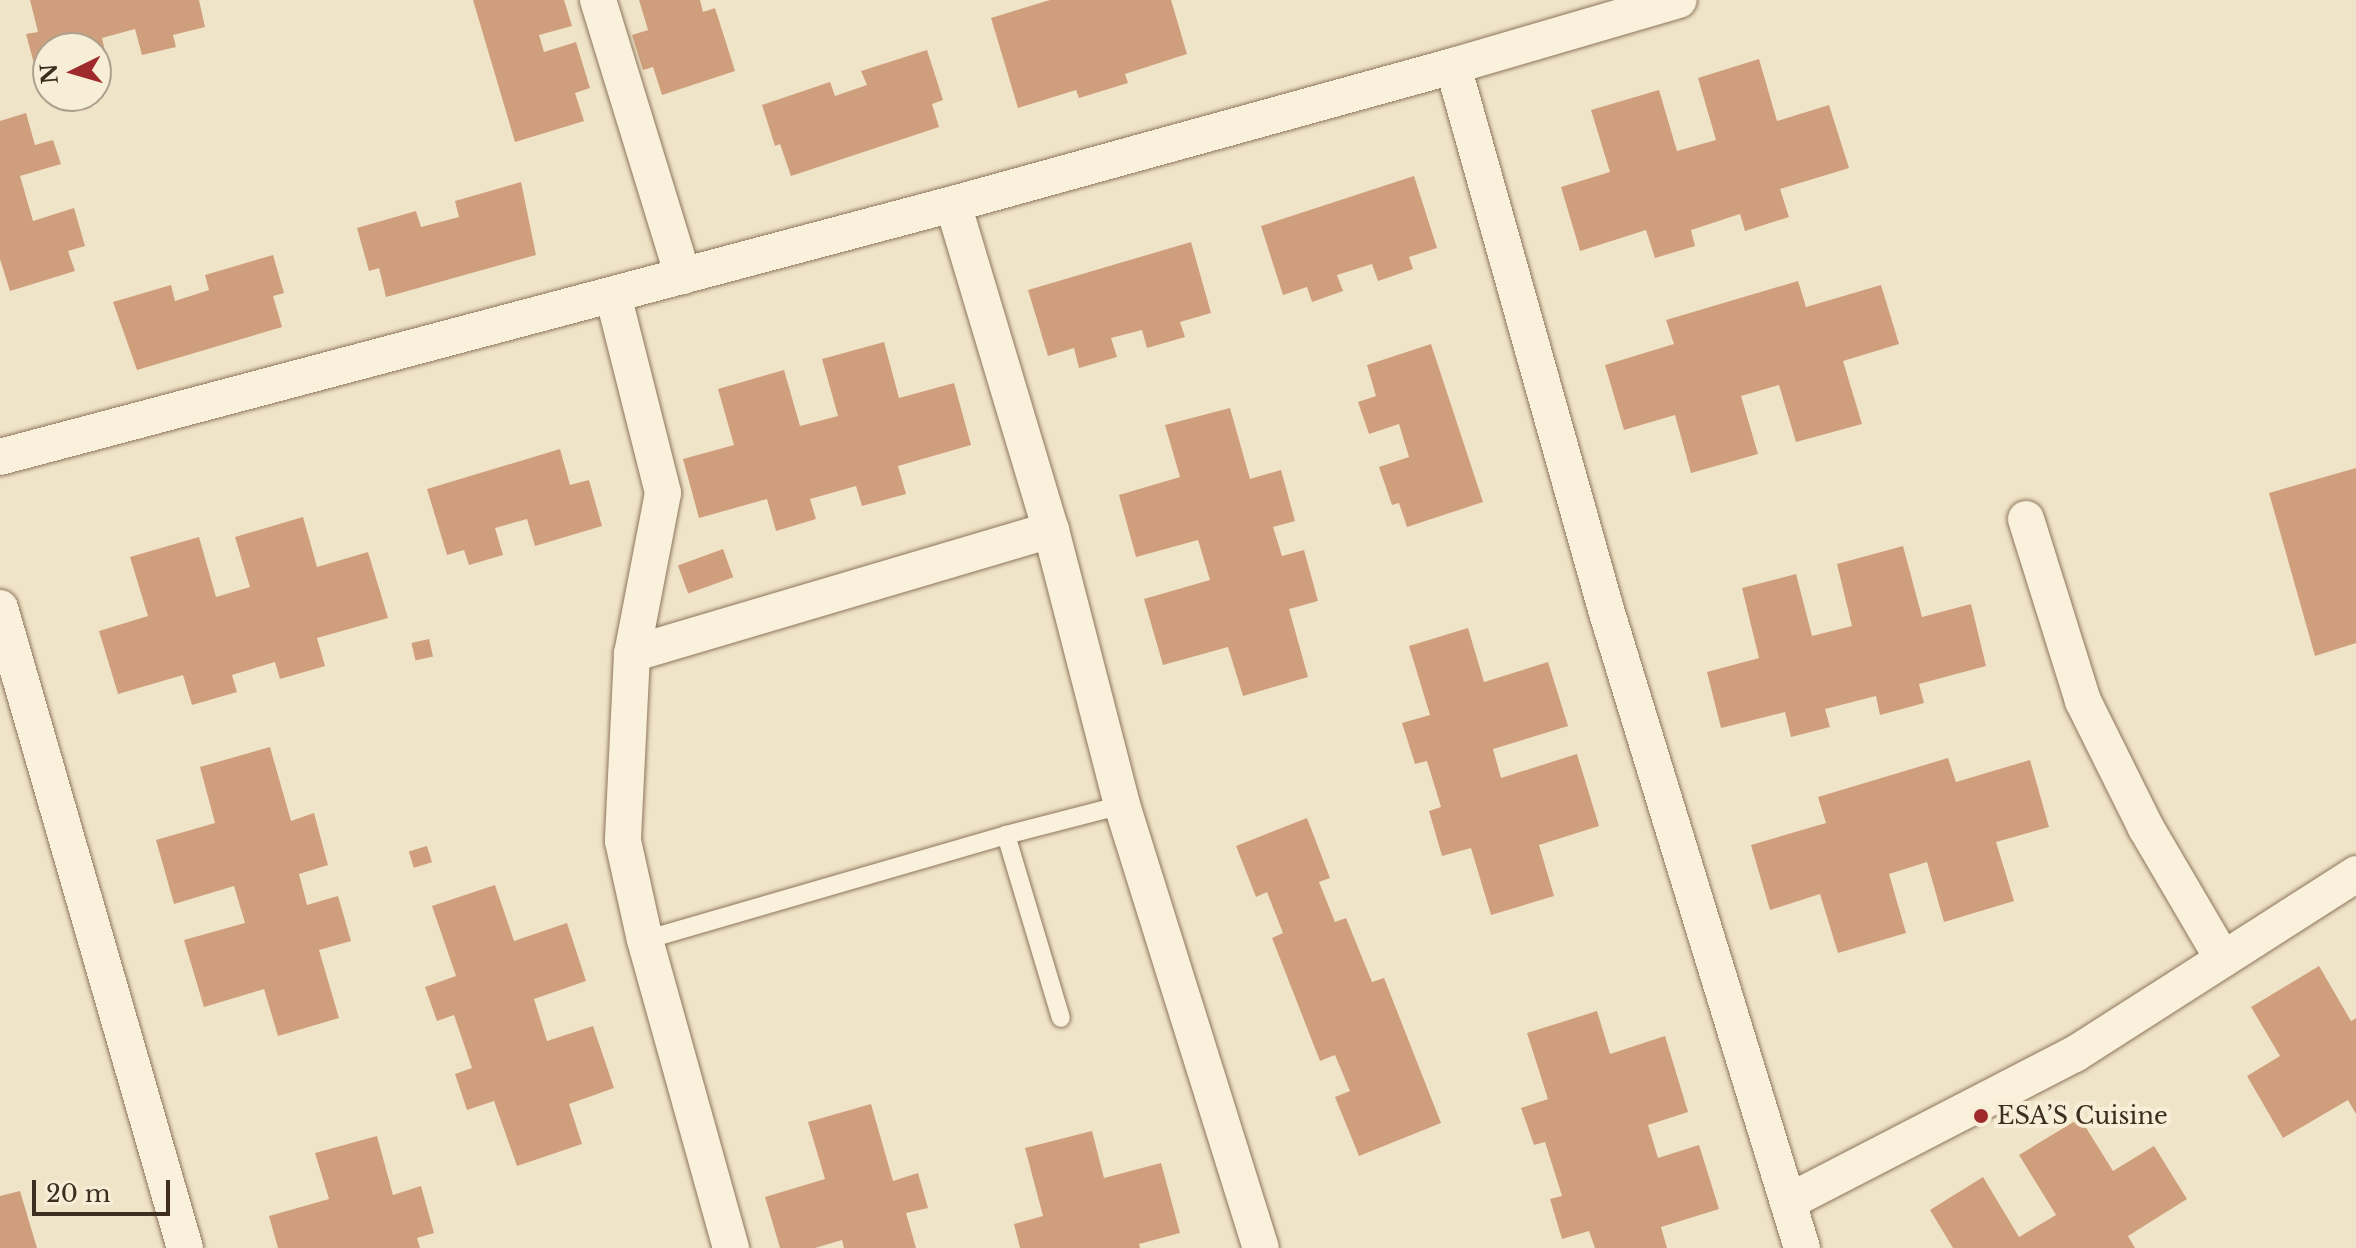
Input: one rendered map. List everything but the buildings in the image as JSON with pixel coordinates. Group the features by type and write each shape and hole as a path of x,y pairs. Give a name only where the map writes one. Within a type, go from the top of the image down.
{"street":[{"path":"598,0 683,276"},
{"path":"0,457 953,204 1453,66 1679,0"},
{"path":"1453,66 1607,613 1802,1248"},
{"path":"953,204 1051,530 1122,805 1261,1248"},
{"path":"613,295 663,493 632,654 623,841 645,940 731,1248"},
{"path":"2026,519 2083,701 2146,828 2223,959"},
{"path":"632,654 1051,530"},
{"path":"0,608 185,1248"},
{"path":"1788,1202 2075,1054 2356,874"}],"lane":[{"path":"645,940 1006,835 1122,805"},
{"path":"1006,835 1061,1018"}],"place":[{"name":"ESA’S Cuisine","path":"1981,1116"}]}
